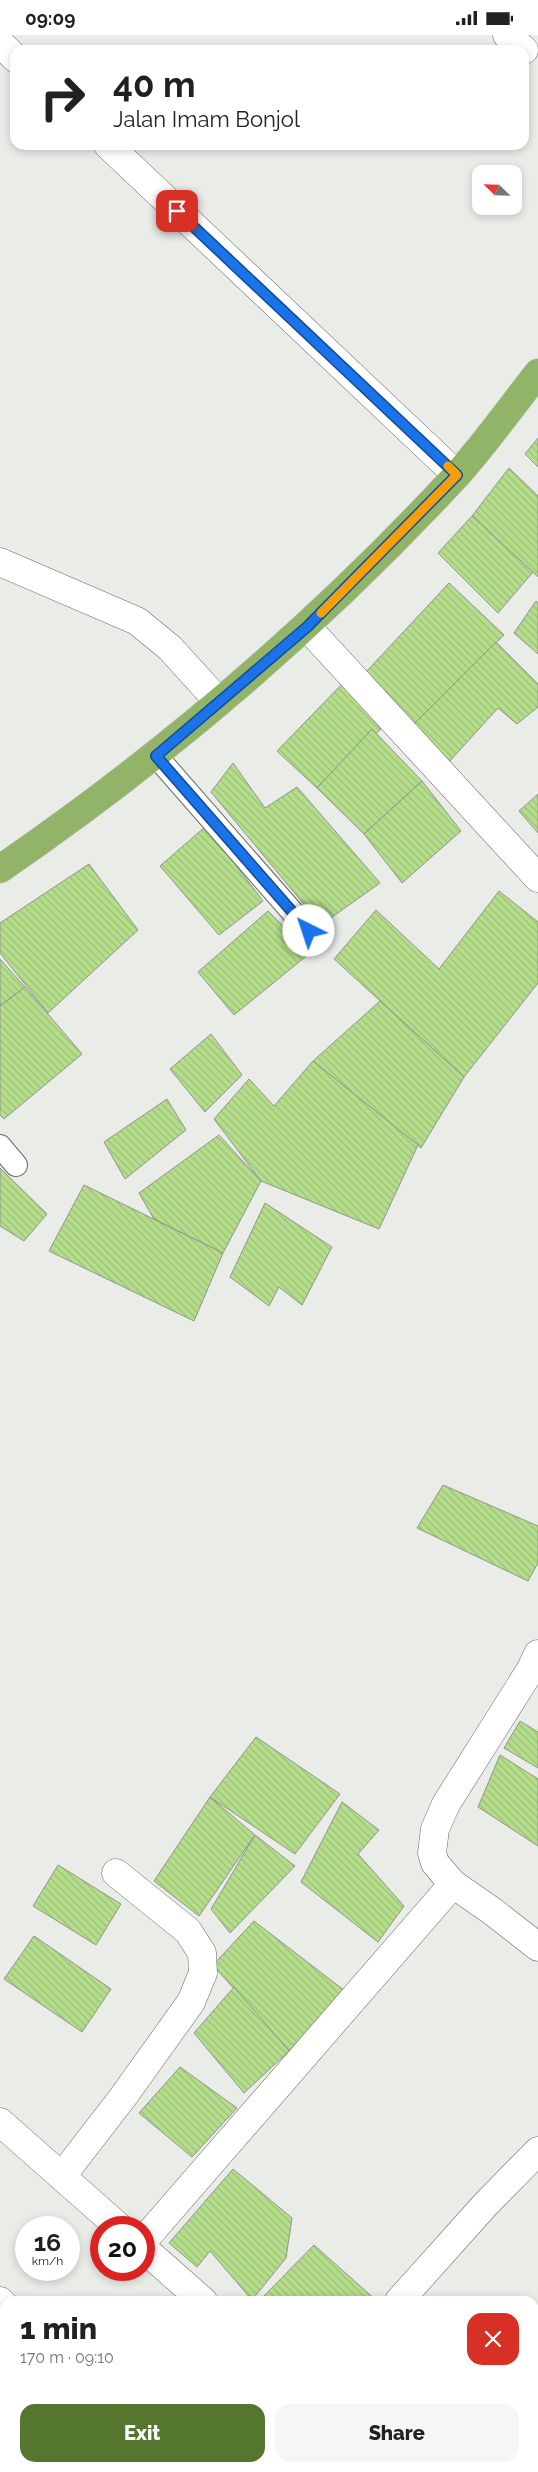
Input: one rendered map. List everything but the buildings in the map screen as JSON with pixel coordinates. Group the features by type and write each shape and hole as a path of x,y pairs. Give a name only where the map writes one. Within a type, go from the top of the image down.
{"highway":[{"path":"0,869 156,756 307,627 457,475 538,373"}],"street":[{"path":"507,35 518,45"},
{"path":"0,43 10,52"},
{"path":"113,150 457,475"},
{"path":"0,561 137,621 170,648 219,701"},
{"path":"307,627 538,879"},
{"path":"536,1665 446,1804 435,1829 432,1853 435,1863 453,1884 492,1911 538,1947"},
{"path":"62,2176 123,2097 191,2003 203,1973 202,1953 188,1931 116,1873"},
{"path":"155,2227 453,1884"},
{"path":"0,2122 107,2216"},
{"path":"403,2296 485,2205 538,2151"},
{"path":"155,2259 197,2296"}],"lane":[{"path":"156,756 309,931"},
{"path":"0,1146 16,1165"}],"slow traffic":[{"path":"321,613 457,475 448,466"}],"route":[{"path":"177,211 457,475 307,627 156,756 309,931"}]}
